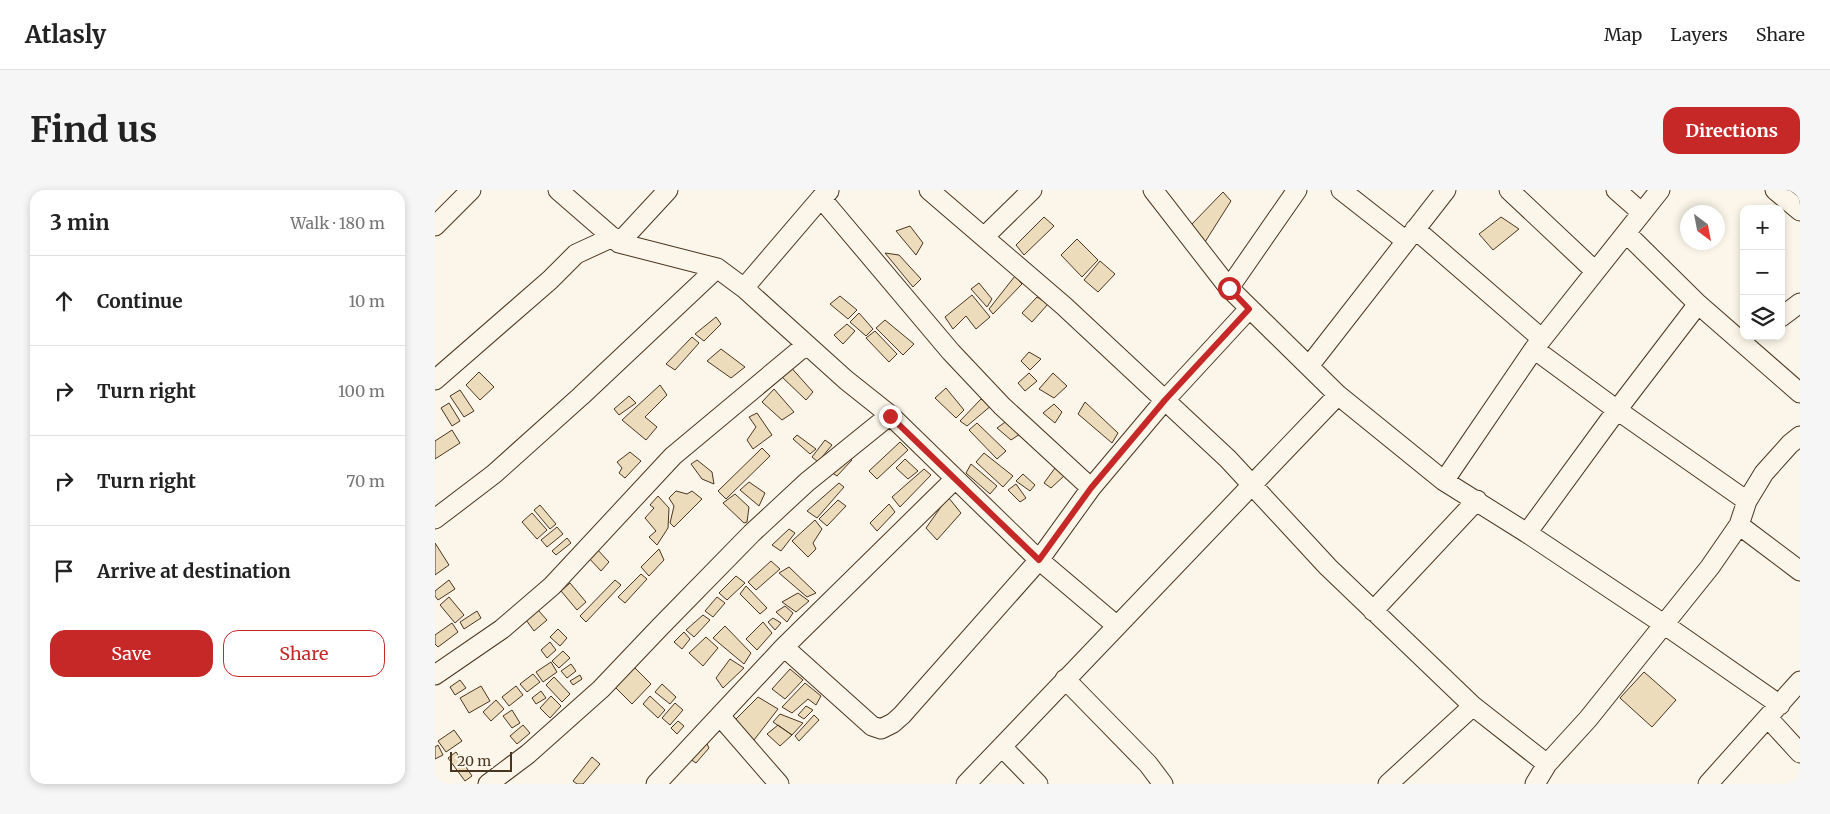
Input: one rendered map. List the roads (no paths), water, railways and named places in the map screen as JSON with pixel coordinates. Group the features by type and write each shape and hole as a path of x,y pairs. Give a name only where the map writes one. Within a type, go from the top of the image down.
{"street":[{"path":"435,226 471,190"},
{"path":"558,190 616,240 717,268 744,288 806,345 890,416 1039,560 1117,626"},
{"path":"435,380 550,280 576,254 616,240 668,190"},
{"path":"929,190 1065,306 1165,400 1253,485 1328,566 1373,611 1473,706 1547,764"},
{"path":"984,237 1032,190"},
{"path":"1153,190 1229,288 1338,395 1444,481 1527,532 1665,625 1774,712 1800,754"},
{"path":"1229,288 1297,190"},
{"path":"1341,190 1411,235 1617,410 1747,501"},
{"path":"1309,366 1446,190"},
{"path":"1509,190 1595,272"},
{"path":"1617,190 1642,213"},
{"path":"1444,481 1538,344 1660,190"},
{"path":"1775,190 1800,212"},
{"path":"744,288 825,194 951,352 1002,406 1091,488"},
{"path":"1626,233 1699,304 1740,333"},
{"path":"435,519 494,474 581,396 717,268"},
{"path":"1785,314 1800,303"},
{"path":"1527,532 1617,410 1699,304"},
{"path":"784,647 872,726 881,729 893,723 1039,560 1091,488 1165,400 1249,309"},
{"path":"1750,340 1800,393"},
{"path":"435,676 502,629 552,586 673,456 806,345"},
{"path":"965,784 1338,395"},
{"path":"488,784 528,754 601,689 660,627 807,482 890,416"},
{"path":"1535,784 1547,764 1588,719 1710,567 1739,525 1747,501 1764,473 1790,444 1800,436"},
{"path":"656,784 784,647 955,480"},
{"path":"1373,611 1477,500"},
{"path":"1739,525 1800,571"},
{"path":"1065,679 1148,764 1163,784"},
{"path":"1708,784 1800,681"},
{"path":"1388,784 1473,706"},
{"path":"720,716 779,784"},
{"path":"1002,747 1038,784"}]}
